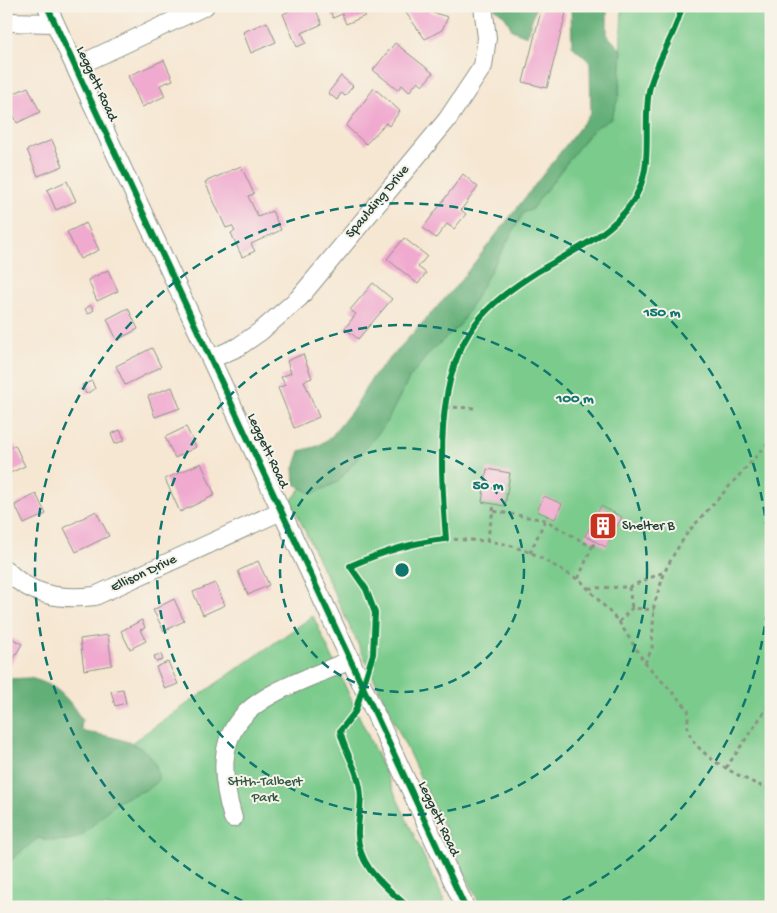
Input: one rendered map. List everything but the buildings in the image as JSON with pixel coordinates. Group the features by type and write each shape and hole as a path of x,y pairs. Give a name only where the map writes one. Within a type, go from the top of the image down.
{"street":[{"name":"Leggett Road","path":"47,6 465,907"},
{"path":"75,67 205,6"},
{"name":"Spaulding Drive","path":"211,359 238,348 299,298 447,120 484,66 487,38 483,6"},
{"path":"6,22 54,23"},
{"name":"Ellison Drive","path":"6,570 16,580 41,594 70,599 95,596 281,511"},
{"path":"233,818 225,793 224,757 226,740 238,720 258,703 295,683 351,660"}],"path":[{"path":"445,417 446,405 475,408"},
{"path":"645,663 652,649 654,610 665,571 688,532 771,440"},
{"path":"487,541 494,504"},
{"path":"493,511 545,520 592,547"},
{"path":"530,553 547,516"},
{"path":"446,531 446,539"},
{"path":"439,540 487,541 530,553 578,580 588,588 618,622 645,663 688,709 688,729 696,743 726,768 771,790"},
{"path":"578,580 596,542"},
{"path":"588,588 629,587 665,571"},
{"path":"629,587 632,608"},
{"path":"632,608 654,610"},
{"path":"618,622 632,608"},
{"path":"726,768 771,702"}],"green space":[{"path":"495,6 536,6 527,36 512,30 505,16 495,9"},
{"path":"560,6 607,6 607,35 622,51 619,96 611,119 595,128 531,210 524,212 460,325 430,352 410,377 385,425 338,482 312,494 295,484 294,468 300,451 318,446 331,437 355,407 371,379 457,285 591,113 590,62 572,46 571,8"},
{"path":"622,6 771,6 771,907 481,907 291,501 619,85"},
{"name":"Stith-Talbert Park","path":"313,616 447,907 6,907 6,819 124,748"},
{"path":"30,678 55,688 66,698 82,720 81,728 84,732 108,736 133,744 143,750 152,758 157,768 158,781 144,791 118,802 76,838 54,840 38,838 6,864 6,679"}],"cycle path":[{"path":"47,6 465,907"},
{"path":"408,907 373,874 362,854 359,843 360,788 340,731 355,712 373,654 375,613 366,589 350,566 397,548 446,539 442,456 443,427 446,398 452,371 462,346 482,315 497,301 537,272 600,235 622,216 631,204 639,191 646,163 649,91 682,6"}],"place":[{"name":"Shelter B","path":"603,526"}]}
